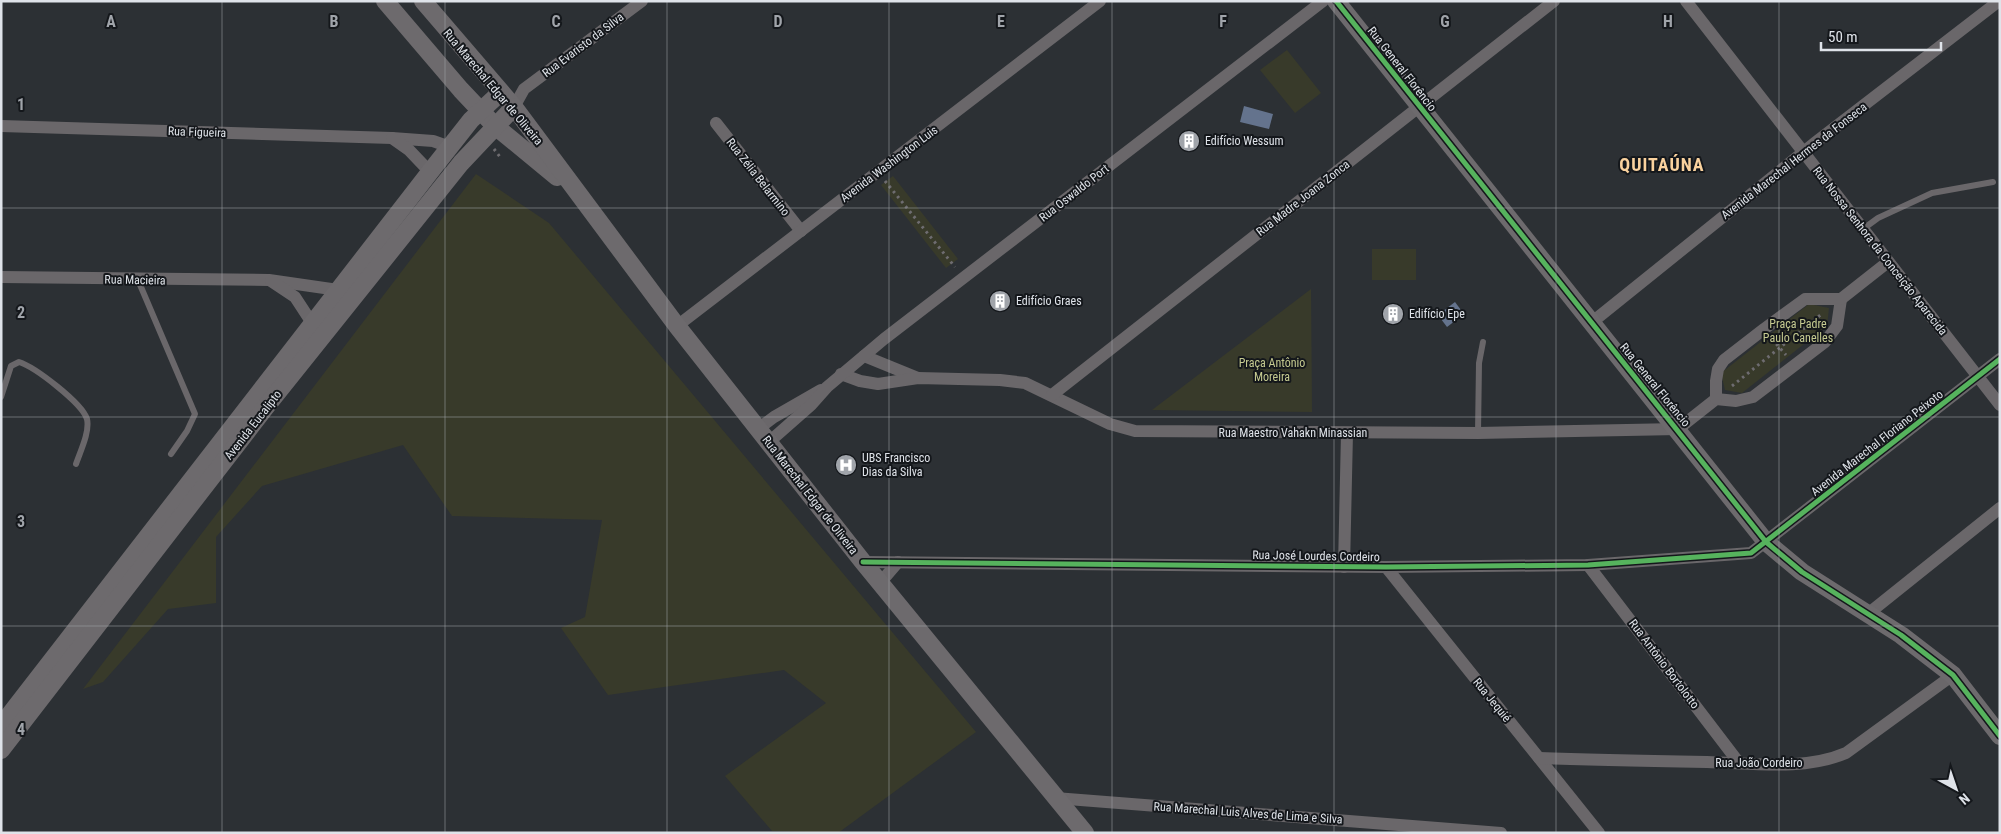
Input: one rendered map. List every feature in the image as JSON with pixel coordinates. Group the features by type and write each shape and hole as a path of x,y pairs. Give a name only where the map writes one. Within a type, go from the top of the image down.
{"main road":[{"name":"Rua Marechal Edgar de Oliveira","path":"385,1 461,90 495,126 581,197"},
{"name":"Rua General Florêncio","path":"1336,1 1766,542 1802,572 1869,613 1953,675 2000,736"},
{"name":"Rua Marechal Edgar de Oliveira","path":"430,4 500,93 514,107 677,326 863,562 1085,833"},
{"name":"Avenida Eucalipto","path":"1,726 430,172 481,110 500,93"},
{"name":"Avenida Eucalipto","path":"1,750 265,408 460,163 514,107"}],"street":[{"name":"Rua Evaristo da Silva","path":"514,107 524,89 642,1"},
{"name":"Avenida Washington Luis","path":"677,326 1100,1"},
{"name":"Rua Oswaldo Port","path":"764,435 811,406 841,374 1323,1"},
{"name":"Rua Madre Joana Zonca","path":"1052,395 1554,1"},
{"name":"Rua Nossa Senhora da Conceição Aparecida","path":"1686,1 2000,405"},
{"name":"Avenida Marechal Hermes da Fonseca","path":"1591,323 1999,1"},
{"name":"Rua Evaristo da Silva","path":"500,93 524,89"},
{"name":"Rua Zélia Belarmino","path":"716,122 801,231"},
{"name":"Rua Figueira","path":"1,126 392,138 433,141 450,147"},
{"path":"392,138 409,150 430,172"},
{"path":"1716,399 1718,369 1724,360 1806,300 1841,299 1888,262"},
{"name":"Rua Macieira","path":"1,277 269,280 357,293"},
{"path":"269,280 295,298 312,323"},
{"path":"1678,429 1716,399 1736,401 1753,397 1794,366 1831,335 1837,326 1841,299"},
{"name":"Rua Maestro Vahakn Minassian","path":"864,356 918,378"},
{"name":"Avenida Marechal Floriano Peixoto","path":"1766,542 2000,359"},
{"name":"Rua Maestro Vahakn Minassian","path":"841,374 860,381 878,384 918,378 1000,380 1026,383 1110,424 1134,431 1478,433 1678,429"},
{"path":"1344,567 1347,433"},
{"path":"1869,613 2000,508"},
{"name":"Rua José Lourdes Cordeiro","path":"863,562 1344,567 1588,565 1751,553 1766,542"},
{"path":"880,583 898,562"},
{"name":"Rua Antônio Bortolotto","path":"1588,565 1739,763"},
{"name":"Rua Jequié","path":"1386,567 1599,833"},
{"name":"Rua João Cordeiro","path":"1539,758 1816,763 1846,753 1953,675"},
{"name":"Rua Marechal Luis Alves de Lima e Silva","path":"1055,798 1501,833"}],"lane":[{"path":"1863,229 1878,218 1932,193 1993,182"},
{"path":"138,280 195,414 187,431 171,454"},
{"path":"1478,433 1479,363 1483,342"},
{"path":"1,397 11,366 19,362 28,365 43,376 82,410 87,426 76,464"}],"path":[{"path":"878,173 964,278"},
{"path":"1716,399 1841,299"},
{"path":"1764,329 1794,366"}],"green space":[{"path":"1287,50 1321,93 1295,113 1260,70"},
{"path":"476,174 549,223 976,732 838,833 772,831 725,776 826,703 784,670 608,695 561,628 585,617 602,520 452,516 403,445 262,486 216,537 216,603 168,609 103,682 83,689"},
{"path":"893,176 958,259 946,268 881,185"},
{"path":"1372,249 1416,249 1416,280 1372,280"},
{"name":"Praça Antônio Moreira","path":"1311,289 1312,412 1152,410"},
{"name":"Praça Padre Paulo Canelles","path":"1809,304 1829,308 1827,326 1742,393 1725,390 1721,373"}],"water":[{"path":"1244,106 1273,114 1269,129 1240,122"},
{"path":"1455,302 1464,314 1447,327 1438,315"}],"cycle path":[{"path":"1336,1 1766,542 1802,572 1901,635 1953,675 2000,736"},
{"path":"863,562 1386,567 1588,565 1751,553 2000,359"}],"place":[{"name":"Edifício Wessum","path":"1189,141"},
{"name":"Edifício Graes","path":"1000,301"},
{"name":"Edifício Epe","path":"1393,314"},
{"name":"UBS Francisco Dias da Silva","path":"846,465"}],"district":[{"name":"QUITAÚNA","path":"1662,164"}]}
